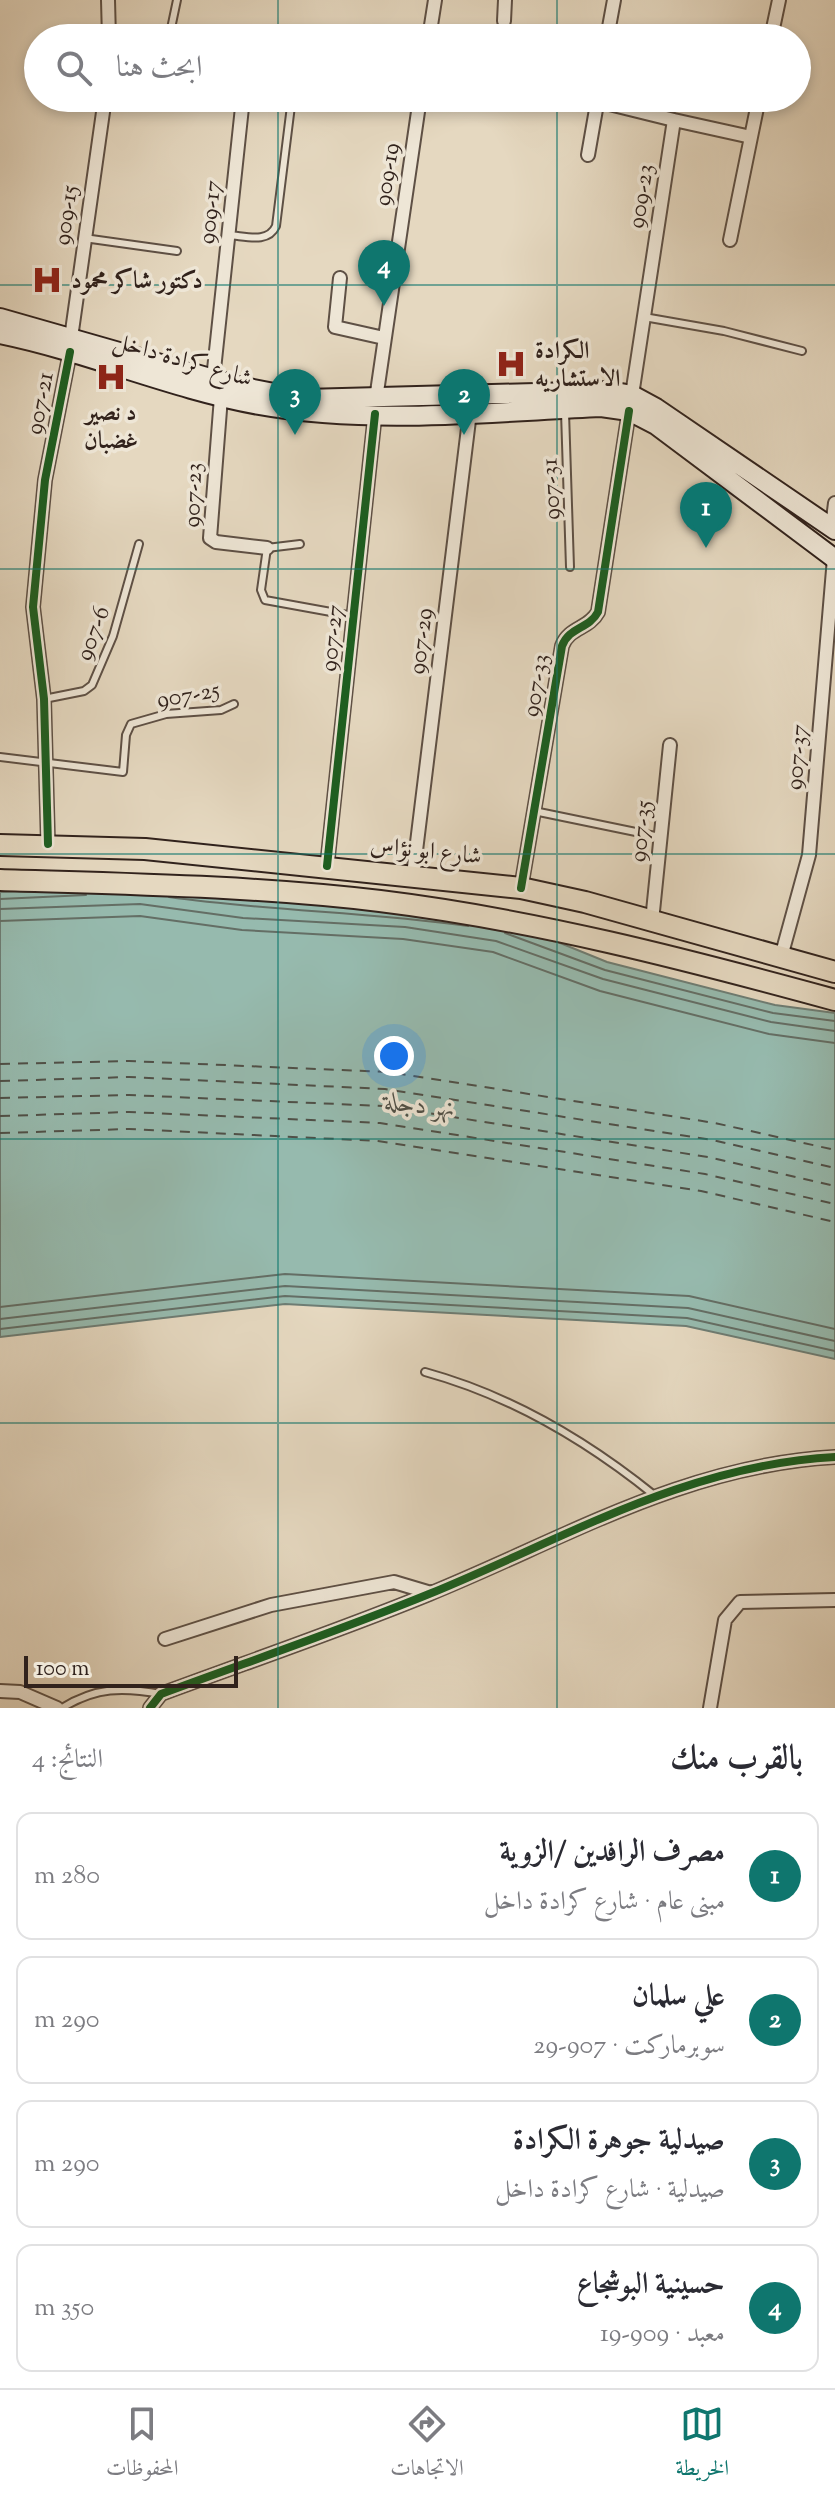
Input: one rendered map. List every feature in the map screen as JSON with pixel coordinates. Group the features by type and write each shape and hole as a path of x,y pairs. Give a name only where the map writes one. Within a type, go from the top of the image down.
{"main road":[{"name":"شارع كرادة داخل","path":"0,318 221,397 296,411 598,391 630,403 833,528"},
{"name":"شارع كرادة داخل","path":"0,334 70,345 305,399 470,412 630,403 835,558"},
{"name":"شارع ابو نؤاس","path":"0,845 48,844 161,850 521,888 835,972"},
{"path":"0,880 252,888 397,903 519,922 676,956 835,1000"}],"street":[{"path":"108,0 109,24"},
{"path":"431,24 435,0"},
{"path":"504,21 505,0"},
{"path":"610,24 614,0"},
{"path":"774,24 779,0"},
{"name":"909-15","path":"70,345 103,112"},
{"name":"909-17","path":"213,379 242,112"},
{"name":"909-19","path":"376,406 418,112"},
{"path":"588,155 595,112"},
{"path":"643,112 751,137"},
{"path":"730,240 756,112"},
{"name":"909-23","path":"630,403 674,120"},
{"path":"340,278 335,327 384,338"},
{"name":"907-21","path":"48,844 44,699 33,607 36,545 70,345"},
{"name":"907-23","path":"221,397 210,538 216,542 267,548"},
{"name":"907-33","path":"521,888 562,646 568,633 590,622 598,612 630,403"},
{"name":"907-27","path":"327,866 376,406"},
{"name":"907-29","path":"413,875 470,412"},
{"path":"833,528 835,503"},
{"name":"907-37","path":"781,957 809,855 835,558"},
{"name":"907-35","path":"652,921 663,838 670,745"},
{"path":"150,1708 161,1694 431,1593 654,1495 728,1472 835,1457"},
{"path":"165,1639 271,1605 394,1582 431,1593"},
{"path":"710,1708 725,1620 740,1602 835,1600"},
{"path":"0,1691 20,1692 59,1708"}],"lane":[{"path":"172,24 177,0"},
{"path":"229,235 264,238 272,234 276,226 290,112"},
{"path":"84,238 177,251"},
{"path":"644,317 724,331 802,351"},
{"name":"907-31","path":"564,409 570,567"},
{"name":"907-6","path":"44,699 84,691 92,685 113,636 139,544"},
{"path":"300,544 267,548 261,590 265,600 353,616"},
{"name":"907-25","path":"46,765 123,772 126,735 131,724 166,714 221,710 234,704"},
{"path":"0,757 46,765"},
{"path":"534,811 663,838"},
{"path":"425,1372 450,1379 544,1421 617,1465 654,1495"},
{"path":"59,1708 94,1692 122,1687 161,1694"}],"water":[{"name":"نهر دجلة","path":"85,887 245,900 337,903 538,934 607,962 775,1005 835,1013 835,1359 686,1326 285,1304 0,1337 0,892"}],"ferry route":[{"path":"0,1064 129,1061 388,1072 715,1123 835,1150"},
{"path":"0,1081 129,1077 385,1089 712,1140 835,1168"},
{"path":"0,1098 129,1095 383,1106 708,1157 835,1186"},
{"path":"0,1116 129,1112 380,1123 705,1174 835,1204"},
{"path":"0,1133 129,1129 378,1141 701,1191 835,1222"}],"cycle path":[{"path":"48,844 44,699 33,607 45,480 70,352"},
{"path":"521,888 562,646 569,635 590,622 598,612 629,411"},
{"path":"327,866 375,414"},
{"path":"150,1708 161,1694 396,1607 676,1489 780,1463 835,1457"}],"place":[{"name":"دكتور شاكر محمود","path":"47,280"},
{"name":"حسينية البوشجاع","path":"384,306"},
{"name":"الكرادة الاستشاريه","path":"511,364"},
{"name":"د نصير غضبان","path":"111,377"},
{"name":"صيدلية جوهرة الكرادة","path":"295,435"},
{"name":"علي سلمان","path":"464,435"},
{"name":"مصرف الرافدين /الزوية","path":"706,548"}]}
